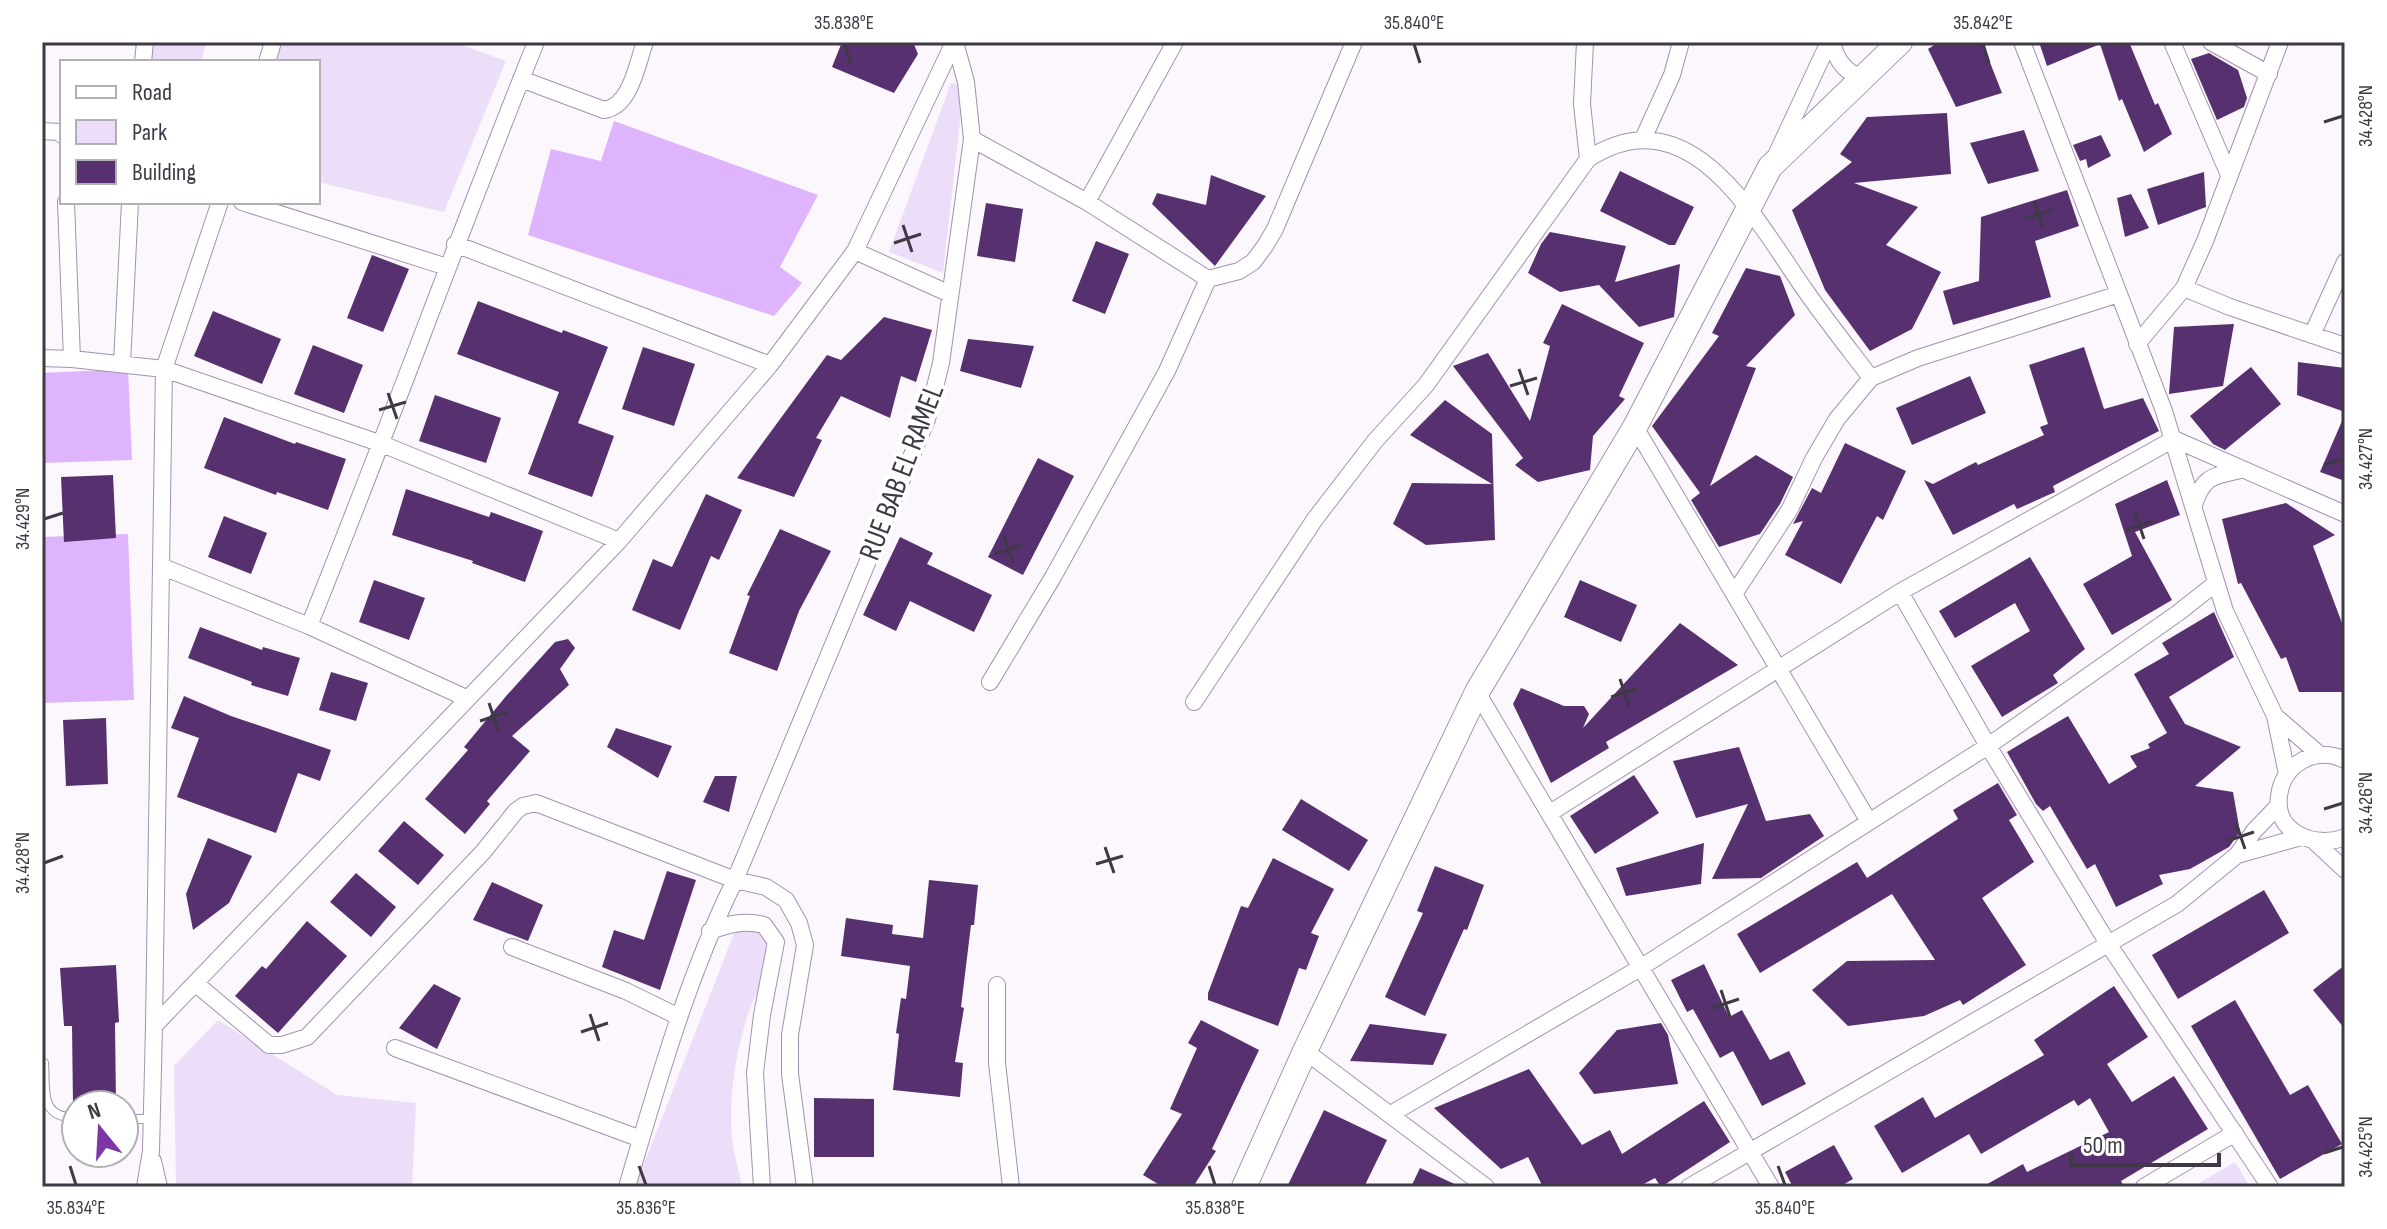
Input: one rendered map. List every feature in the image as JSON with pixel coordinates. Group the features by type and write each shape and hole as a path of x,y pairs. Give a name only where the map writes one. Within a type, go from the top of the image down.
{"street":[{"path":"309,626 536,42"},
{"path":"521,79 604,110 610,109 624,99 645,42"},
{"path":"154,1026 619,541 770,365 855,251 955,42"},
{"name":"RUE BAB EL RAMEL","path":"627,1187 679,1017 710,931 735,880 927,419 941,363 972,139 966,82 955,42"},
{"path":"1087,202 1175,42"},
{"path":"972,139 1087,202 1208,279 1239,271 1253,262 1265,246 1282,215 1354,42"},
{"path":"1585,42 1582,104 1588,159"},
{"path":"1643,139 1672,75 1681,42"},
{"path":"1831,42 1843,67 1852,75 1863,78"},
{"path":"1244,1187 1305,1051 1477,692 1635,427 1831,42"},
{"path":"1770,167 1900,42"},
{"path":"2022,42 2174,439 2233,631 2275,716 2287,774"},
{"path":"2172,42 2229,175"},
{"path":"2211,42 2269,74"},
{"path":"2137,344 2184,288 2280,42"},
{"path":"1194,702 1315,519 1375,441 1426,385 1588,159 1608,146 1643,139 1673,146 1717,173 1749,206 1805,290 1871,378"},
{"path":"66,204 72,359"},
{"path":"122,364 130,204"},
{"path":"145,1187 152,1119 164,369 219,204"},
{"path":"248,204 447,267"},
{"path":"455,244 770,365"},
{"path":"855,251 950,294"},
{"path":"2312,335 2345,262"},
{"path":"990,682 1053,577 1167,371 1208,279"},
{"path":"2184,288 2345,346"},
{"path":"1734,594 1790,509 1837,419 1871,378 1953,346 2119,294"},
{"path":"42,358 164,369 382,444 619,541"},
{"path":"1635,427 1868,820"},
{"path":"2174,439 2345,514"},
{"path":"1550,813 1900,592 2174,439"},
{"path":"2194,505 2202,485 2208,479 2241,470"},
{"path":"163,567 309,626 466,698"},
{"path":"1391,1114 1640,968 1988,746 2216,583"},
{"path":"1900,592 1988,746 2109,945 2270,1187"},
{"path":"1477,692 1771,1187"},
{"path":"2275,716 2319,754"},
{"path":"2342,756 2319,754 2295,764 2287,774 2278,797 2284,818 2345,870"},
{"path":"195,983 269,1045 282,1045 307,1037 483,852 516,811 536,803 735,880 766,887 786,900 799,923 805,945 790,1035 790,1074 805,1187"},
{"path":"1689,1187 2109,945 2193,893 2237,855 2254,831 2279,805"},
{"path":"2237,855 2308,840 2330,843 2345,837"},
{"path":"710,931 750,921 764,925 776,942 755,1073 762,1187"},
{"path":"512,947 626,991 679,1017"},
{"path":"997,985 997,1063 1011,1187"},
{"path":"395,1048 641,1139"},
{"path":"1305,1051 1486,1187"},
{"path":"2144,1187 2235,1133"},
{"path":"151,1151 159,1187"}],"lane":[{"path":"44,1063 46,1100 51,1111 60,1116"},
{"path":"140,1119 152,1119"}],"green space":[{"path":"149,42 206,42 202,60 148,60"},
{"path":"271,42 453,42 506,61 444,212 320,182 320,60 266,60"},
{"path":"951,83 964,85 943,273 889,252"},
{"path":"742,929 762,935 768,942 770,954 768,967 744,1026 734,1074 732,1139 742,1187 635,1187 735,931"},
{"path":"218,1020 337,1095 416,1103 412,1187 180,1187 176,1184 174,1066"},
{"path":"2235,1162 2250,1187 2193,1187"}],"shaded area":[{"path":"614,121 818,195 780,267 802,283 774,316 528,235 551,149 601,161"},
{"path":"128,369 132,460 42,463 42,373"},
{"path":"128,534 134,700 42,703 42,537"}],"building":[{"path":"842,42 913,42 918,54 894,93 832,67"},
{"path":"1939,42 1982,42 2002,93 1956,107 1928,49"},
{"path":"2039,42 2129,42 2155,105 2158,103 2172,134 2144,152 2122,99 2119,101 2100,44 2047,66"},
{"path":"2209,53 2238,70 2247,98 2244,107 2217,120 2191,59"},
{"path":"1947,113 1951,174 1854,183 1918,207 1886,245 1941,272 1912,329 1870,351 1825,290 1792,210 1852,162 1840,154 1867,117"},
{"path":"2024,130 2039,171 1988,184 1970,143"},
{"path":"2101,135 2111,156 2088,168 2086,159 2080,161 2073,145"},
{"path":"1620,171 1694,207 1675,245 1669,245 1600,211"},
{"path":"2204,172 2206,207 2158,225 2147,189"},
{"path":"1211,175 1266,196 1215,266 1152,204 1157,193 1206,205"},
{"path":"2067,190 2079,226 2035,241 2051,297 1953,325 1943,291 1979,281 1981,217"},
{"path":"2131,194 2149,228 2125,237 2117,198"},
{"path":"986,203 1023,209 1015,262 977,256"},
{"path":"1550,232 1626,246 1615,282 1680,264 1674,317 1639,327 1599,285 1560,292 1528,273"},
{"path":"1096,241 1129,254 1105,314 1072,301"},
{"path":"372,255 409,269 383,332 347,318"},
{"path":"1746,268 1780,276 1795,315 1746,366 1756,368 1710,486 1756,455 1793,477 1760,534 1719,547 1691,500 1700,493 1652,426 1719,336 1712,333"},
{"path":"478,301 608,347 578,423 614,436 592,497 528,474 559,392 457,354"},
{"path":"1562,304 1644,343 1619,396 1625,399 1593,436 1590,470 1538,482 1515,465 1523,458 1453,366 1488,353 1530,421 1550,346 1543,343"},
{"path":"213,311 281,339 262,384 194,356"},
{"path":"884,317 932,330 916,382 901,376 890,418 841,396 816,438 822,440 794,497 737,478 827,355 841,360"},
{"path":"2234,324 2223,386 2169,394 2174,327"},
{"path":"968,339 1034,346 1021,388 960,371"},
{"path":"313,345 363,365 344,413 294,394"},
{"path":"643,347 695,364 674,426 622,409"},
{"path":"2084,347 2104,409 2143,398 2159,431 2053,486 2055,492 2017,509 2014,504 1953,535 1924,480 1933,484 1976,462 1978,465 2044,435 2040,427 2048,424 2029,365"},
{"path":"2298,362 2345,368 2345,412 2297,395"},
{"path":"2251,367 2281,404 2225,450 2213,444 2190,416"},
{"path":"1970,376 1986,413 1912,445 1896,408"},
{"path":"435,395 501,418 486,463 419,441"},
{"path":"1445,400 1492,434 1495,540 1426,545 1393,524 1412,483 1492,484 1410,435"},
{"path":"2345,414 2345,481 2320,472"},
{"path":"224,417 295,444 346,459 328,510 277,492 276,495 204,468"},
{"path":"1845,443 1906,471 1883,520 1877,516 1841,584 1785,555 1803,521 1793,524 1812,488 1821,493"},
{"path":"1038,458 1074,476 1023,575 988,557"},
{"path":"113,475 116,538 64,542 61,477"},
{"path":"2167,480 2180,515 2135,532 2172,600 2112,635 2083,584 2132,556 2115,504"},
{"path":"406,489 489,517 491,512 543,531 525,582 473,561 392,535"},
{"path":"706,494 742,510 719,560 711,556 680,630 632,610 653,559 672,567"},
{"path":"2286,503 2335,535 2313,546 2345,631 2345,692 2299,692 2286,657 2281,659 2241,583 2238,584 2222,519"},
{"path":"224,516 267,533 251,574 208,557"},
{"path":"780,529 831,551 799,611 777,671 729,653 750,596 747,595"},
{"path":"900,537 933,553 927,564 992,595 974,632 910,601 896,631 863,615"},
{"path":"2030,557 2085,649 2053,675 2058,683 2002,717 1971,666 2030,631 2015,603 1955,638 1939,611"},
{"path":"374,580 425,598 409,640 359,622"},
{"path":"1580,580 1637,605 1621,642 1564,617"},
{"path":"2214,612 2234,657 2169,697 2185,724 2241,747 2195,786 2233,792 2240,832 2229,847 2190,869 2159,875 2163,884 2116,907 2095,864 2087,869 2050,806 2043,811 2036,804 2007,752 2068,716 2109,784 2137,767 2130,756 2150,748 2148,744 2167,733 2134,674 2169,654 2162,643"},
{"path":"1680,623 1738,665 1606,742 1609,748 1551,783 1513,704 1521,688 1564,706 1584,706 1589,714 1583,728"},
{"path":"200,627 262,650 263,647 300,658 288,696 251,685 252,682 188,658"},
{"path":"568,639 575,648 560,669 569,685 512,736 530,751 487,801 490,804 465,834 425,799 468,750 464,747 507,695 555,642"},
{"path":"331,672 368,683 356,721 319,710"},
{"path":"184,696 231,716 331,750 320,781 298,773 276,833 177,797 199,738 171,728"},
{"path":"106,718 108,784 66,786 63,720"},
{"path":"616,728 672,746 658,778 607,747"},
{"path":"1739,747 1766,821 1810,814 1824,836 1761,878 1712,879 1748,804 1696,818 1673,761"},
{"path":"1634,775 1659,813 1595,854 1570,816"},
{"path":"715,776 737,776 729,812 703,802"},
{"path":"1998,783 2017,815 2009,820 2034,862 1982,898 2026,965 1963,1005 1960,1000 1924,1016 1848,1026 1812,990 1847,961 1935,960 1892,894 1760,973 1737,934 1857,862 1867,878 1958,819 1953,810"},
{"path":"1301,799 1368,840 1349,871 1282,830"},
{"path":"404,821 444,855 418,885 378,851"},
{"path":"208,838 252,856 229,903 193,930 186,894"},
{"path":"1704,843 1701,884 1626,896 1616,868"},
{"path":"1273,858 1334,889 1311,933 1319,936 1306,970 1299,968 1278,1026 1208,1000 1241,906 1248,908"},
{"path":"1435,866 1484,885 1467,930 1464,929 1425,1016 1385,997 1423,913 1417,911"},
{"path":"667,871 696,880 660,990 602,967 614,930 644,940"},
{"path":"356,873 396,907 371,937 330,902"},
{"path":"929,880 978,885 955,1062 963,1063 960,1097 893,1090 899,1034 896,1033 901,998 906,999 910,966 841,956 846,918 893,925 892,934 923,938"},
{"path":"492,882 543,905 528,941 473,920"},
{"path":"2264,890 2289,933 2178,999 2152,955"},
{"path":"307,921 347,956 278,1033 235,996 262,966 266,969"},
{"path":"1704,964 1729,1017 1742,1010 1770,1060 1789,1051 1806,1084 1762,1106 1733,1051 1720,1058 1693,1009 1687,1012 1671,980"},
{"path":"116,965 119,1022 115,1023 116,1089 73,1089 72,1026 64,1026 60,968"},
{"path":"2345,965 2345,1029 2313,990"},
{"path":"434,984 461,998 437,1049 399,1028"},
{"path":"2114,986 2148,1037 2107,1064 2132,1102 2174,1076 2208,1129 2121,1181 2124,1187 1982,1187 2023,1164 2027,1172 2109,1132 2090,1098 2078,1106 2074,1100 1981,1154 1969,1134 1902,1173 1874,1126 1923,1097 1935,1118 2044,1055 2034,1040"},
{"path":"2235,1000 2290,1095 2308,1085 2342,1144 2280,1179 2191,1026"},
{"path":"1201,1020 1259,1050 1212,1149 1216,1151 1193,1187 1163,1187 1143,1175 1182,1114 1170,1109 1197,1048 1188,1043"},
{"path":"1661,1023 1668,1035 1678,1084 1594,1094 1579,1073 1617,1030"},
{"path":"1370,1024 1447,1034 1433,1065 1350,1061"},
{"path":"1529,1069 1582,1145 1610,1130 1622,1154 1704,1101 1730,1142 1661,1187 1655,1178 1638,1187 1543,1187 1528,1157 1501,1169 1434,1108"},
{"path":"814,1098 874,1099 874,1157 814,1157"},
{"path":"1324,1110 1387,1140 1364,1187 1287,1187"},
{"path":"1834,1145 1853,1179 1839,1187 1793,1187 1785,1172"},
{"path":"1420,1168 1461,1187 1411,1187"}]}
